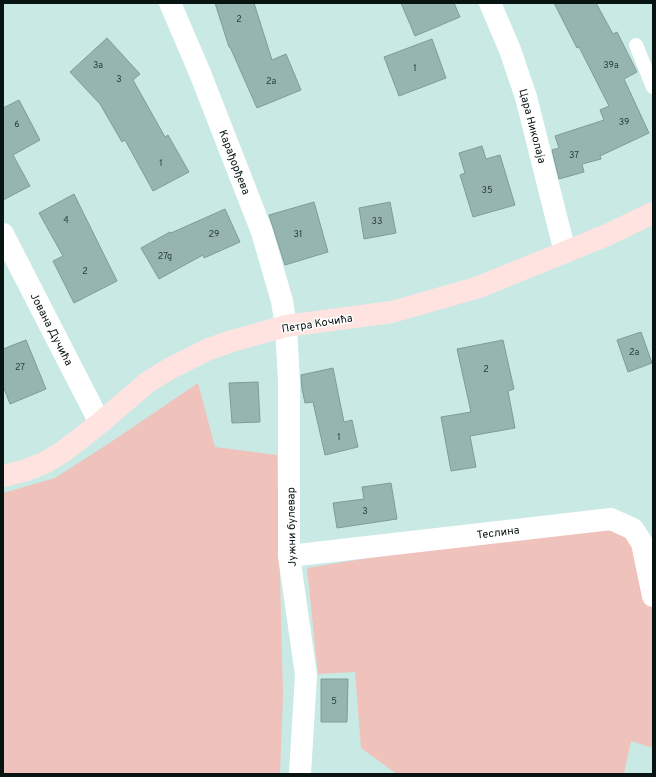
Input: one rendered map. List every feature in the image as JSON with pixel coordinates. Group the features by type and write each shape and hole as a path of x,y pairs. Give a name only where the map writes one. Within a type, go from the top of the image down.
{"street":[{"name":"Карађорђева","path":"170,3 200,73 262,232 282,301 286,326"},
{"name":"Цара Николаја","path":"490,3 510,50 526,97 565,252"},
{"name":"Петра Кочића","path":"3,476 27,470 46,462 74,444 148,382 185,360 209,349 286,326 392,312 479,287 607,235 653,213"},
{"name":"Јована Дучића","path":"3,234 100,423"},
{"name":"Јужни булевар","path":"286,326 289,382 289,556 306,675 300,774"},
{"name":"Теслина","path":"289,556 611,519 633,529 642,543 653,596"}],"lane":[{"path":"636,45 653,87"}],"shaded area":[{"path":"198,383 215,447 277,455 283,696 280,774 3,774 3,493 55,478"},
{"path":"611,519 633,529 653,596 653,748 631,741 624,774 397,774 361,748 355,672 318,674 307,568"}],"building":[{"path":"215,3 254,3 272,60 286,54 301,90 257,108 229,47"},
{"path":"401,3 454,3 460,17 415,36"},
{"path":"554,3 596,3 613,34 617,32 637,72 624,79 649,133 600,156 601,159 582,164 584,172 559,179 552,150 559,148 555,136 604,120 600,110 609,106 579,47 577,48"},
{"path":"107,38 140,74 133,80 165,137 168,135 189,172 153,191 125,140 122,142 100,104 70,72"},
{"path":"432,39 446,78 399,96 384,57"},
{"path":"19,100 40,140 13,155 30,186 3,200 3,108"},
{"path":"482,146 486,159 500,155 515,205 473,217 460,175 465,173 459,153"},
{"path":"74,194 117,281 74,303 53,261 63,256 39,213"},
{"path":"314,202 328,252 285,265 269,215"},
{"path":"390,202 396,233 364,239 359,208"},
{"path":"225,209 240,242 204,258 203,255 159,279 141,248 170,232 171,233"},
{"path":"641,332 652,363 628,372 617,340"},
{"path":"26,340 46,389 10,404 3,386 3,349"},
{"path":"503,340 514,389 508,391 515,428 470,436 476,467 451,471 441,417 471,412 457,349"},
{"path":"333,368 344,422 352,420 358,447 325,455 313,402 305,403 301,375"},
{"path":"258,382 260,422 232,423 229,383"},
{"path":"391,483 397,519 337,528 333,503 364,499 362,487"},
{"path":"321,679 348,679 347,722 321,722"}]}
